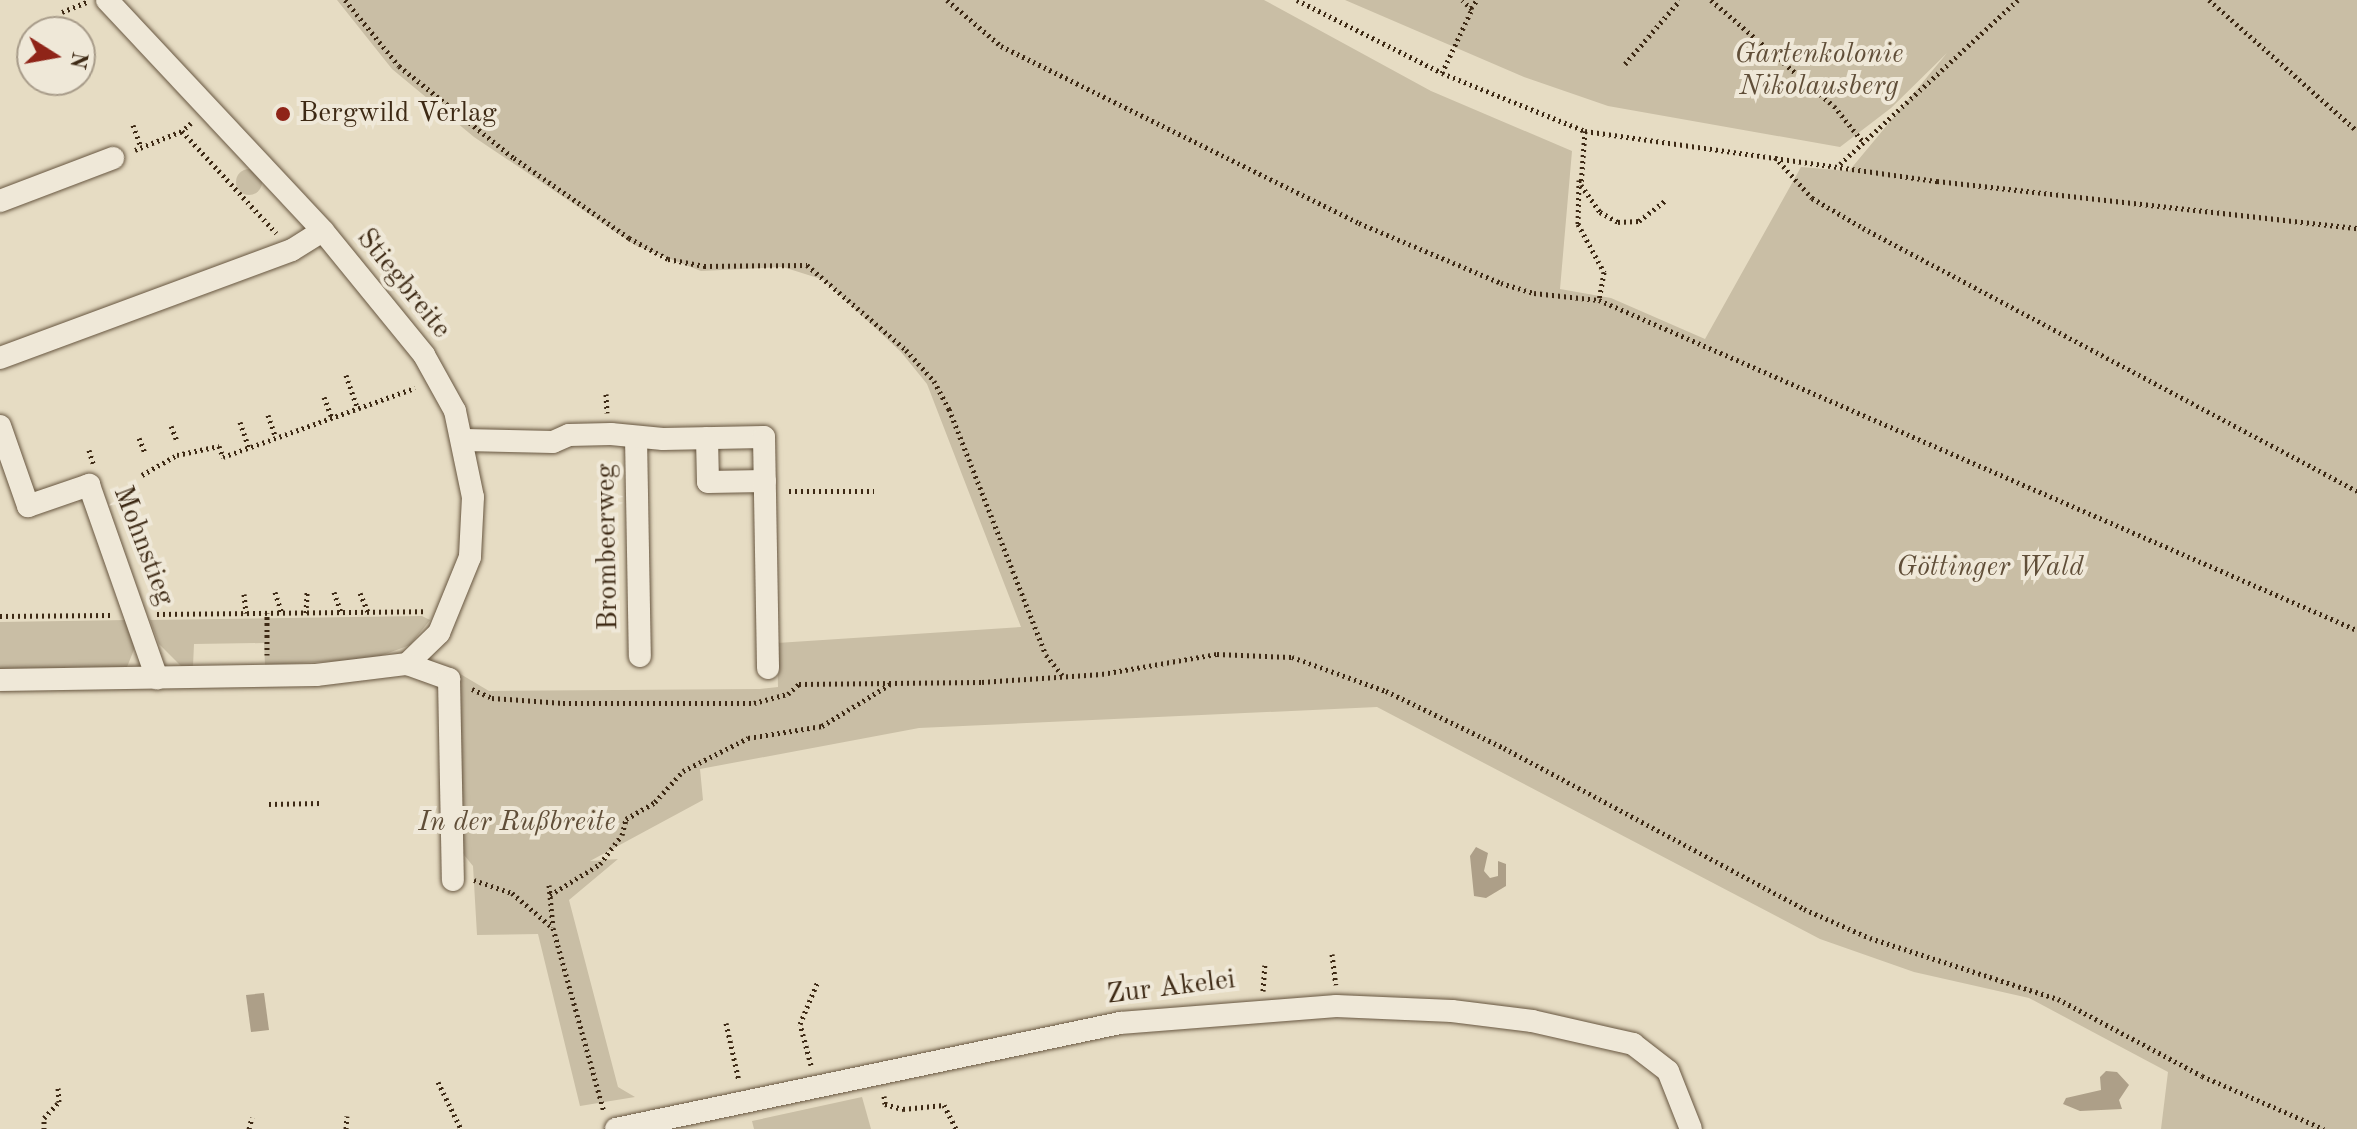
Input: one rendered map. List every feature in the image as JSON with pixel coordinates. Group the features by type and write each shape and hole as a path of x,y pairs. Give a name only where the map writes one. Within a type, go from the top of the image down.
{"street":[{"name":"Stiegbreite","path":"107,0 323,231 440,379 465,440 473,525 466,570 451,611 439,633 407,664"},
{"path":"0,201 113,158"},
{"path":"0,358 292,250 323,231"},
{"name":"Mohnstieg","path":"0,426 28,506 89,485 138,615 157,678"},
{"name":"Brombeerweg","path":"636,437 640,656"},
{"name":"Brombeerweg","path":"465,440 764,437 768,668"},
{"path":"707,438 708,482 765,483"},
{"path":"0,680 370,672 407,664 449,679 453,880"},
{"name":"Zur Akelei","path":"611,1122 740,1103 878,1072 1149,1020 1300,1006 1423,1009 1532,1021 1633,1044 1668,1071 1691,1129"}],"path":[{"path":"62,12 92,0"},
{"path":"345,0 399,66 514,158 629,238 668,259 704,266 807,265 906,350 934,381 949,409 1046,655 1063,676"},
{"path":"947,0 1001,46 1359,223 1501,283 1534,293 1599,300 2357,630"},
{"path":"1297,0 1442,73 1585,131 1937,181 2357,228"},
{"path":"1462,0 1471,8"},
{"path":"1442,73 1477,0"},
{"path":"1625,64 1680,0"},
{"path":"1711,0 1834,106 1864,143"},
{"path":"1840,165 2018,0"},
{"path":"2209,0 2357,131"},
{"path":"113,158 182,131 208,106"},
{"path":"133,125 141,147"},
{"path":"182,131 292,250"},
{"path":"1585,131 1576,213 1604,272 1599,300"},
{"path":"1775,156 1812,198 1863,228 2357,491"},
{"path":"1579,175 1591,203 1618,222 1649,217 1665,201"},
{"path":"346,375 358,409"},
{"path":"142,475 177,455 219,446 223,457 440,379"},
{"path":"324,397 332,418"},
{"path":"268,415 276,438"},
{"path":"240,422 249,448"},
{"path":"171,426 177,441"},
{"path":"139,438 145,453"},
{"path":"765,483 794,493 874,491"},
{"path":"306,613 307,591"},
{"path":"275,592 282,613"},
{"path":"334,592 341,612"},
{"path":"360,593 368,612"},
{"path":"244,594 246,613"},
{"path":"0,616 451,611"},
{"path":"267,613 267,676"},
{"path":"449,679 492,698 563,703 754,703 788,694 799,684 1063,676 1244,653 1327,667 1504,748 1804,909 1870,938 2058,999 2202,1076 2324,1129"},
{"path":"550,895 600,864 622,835 626,819 655,802 683,771 748,738 822,726 892,683"},
{"path":"269,804 320,803"},
{"path":"453,880 484,881 512,893 553,928"},
{"path":"549,885 553,928 611,1122"},
{"path":"815,1086 800,1024 818,981"},
{"path":"726,1023 740,1103"},
{"path":"878,1072 885,1104 909,1109 944,1105 956,1129"},
{"path":"438,1082 461,1129"},
{"path":"44,1129 44,1118 59,1102 58,1088"},
{"path":"346,1129 347,1116"},
{"path":"249,1129 252,1117"}],"green space":[{"name":"Göttinger Wald","path":"337,0 1264,0 1431,91 1572,151 1560,289 1611,298 1705,339 1801,167 1849,171 1947,53 1891,108 1840,147 1608,106 1524,77 1345,0 2357,0 2357,1129 2161,1129 2168,1072 2029,998 1914,972 1820,939 1377,707 919,728 700,769 703,800 590,861 618,859 569,900 618,1087 635,1097 580,1106 538,934 477,935 473,866 460,850 457,672 489,691 760,689 778,687 777,643 1021,627 927,384 901,352 824,280 783,267 701,271 635,245 474,137 392,69"},
{"path":"249,169 258,173 262,182 258,191 249,195 240,191 236,182 240,173"},
{"path":"422,616 430,620 410,645 372,659 265,665 264,643 194,644 193,666 181,666 159,644 150,620"},
{"path":"128,620 137,642 127,667 0,669 0,622"},
{"path":"862,1097 871,1129 754,1129 752,1121"}],"shaded area":[{"path":"1476,847 1488,853 1484,871 1490,878 1498,876 1498,861 1506,864 1506,886 1486,898 1474,896 1470,856"},
{"path":"264,993 269,1030 251,1032 246,995"},
{"path":"2106,1071 2117,1072 2129,1085 2119,1100 2122,1109 2080,1111 2063,1104 2066,1098 2101,1090 2100,1077"}],"place":[{"name":"Bergwild Verlag","path":"283,114"}],"park label":[{"name":"Gartenkolonie Nikolausberg","path":"1819,71"},
{"name":"In der Rußbreite","path":"517,823"}]}
